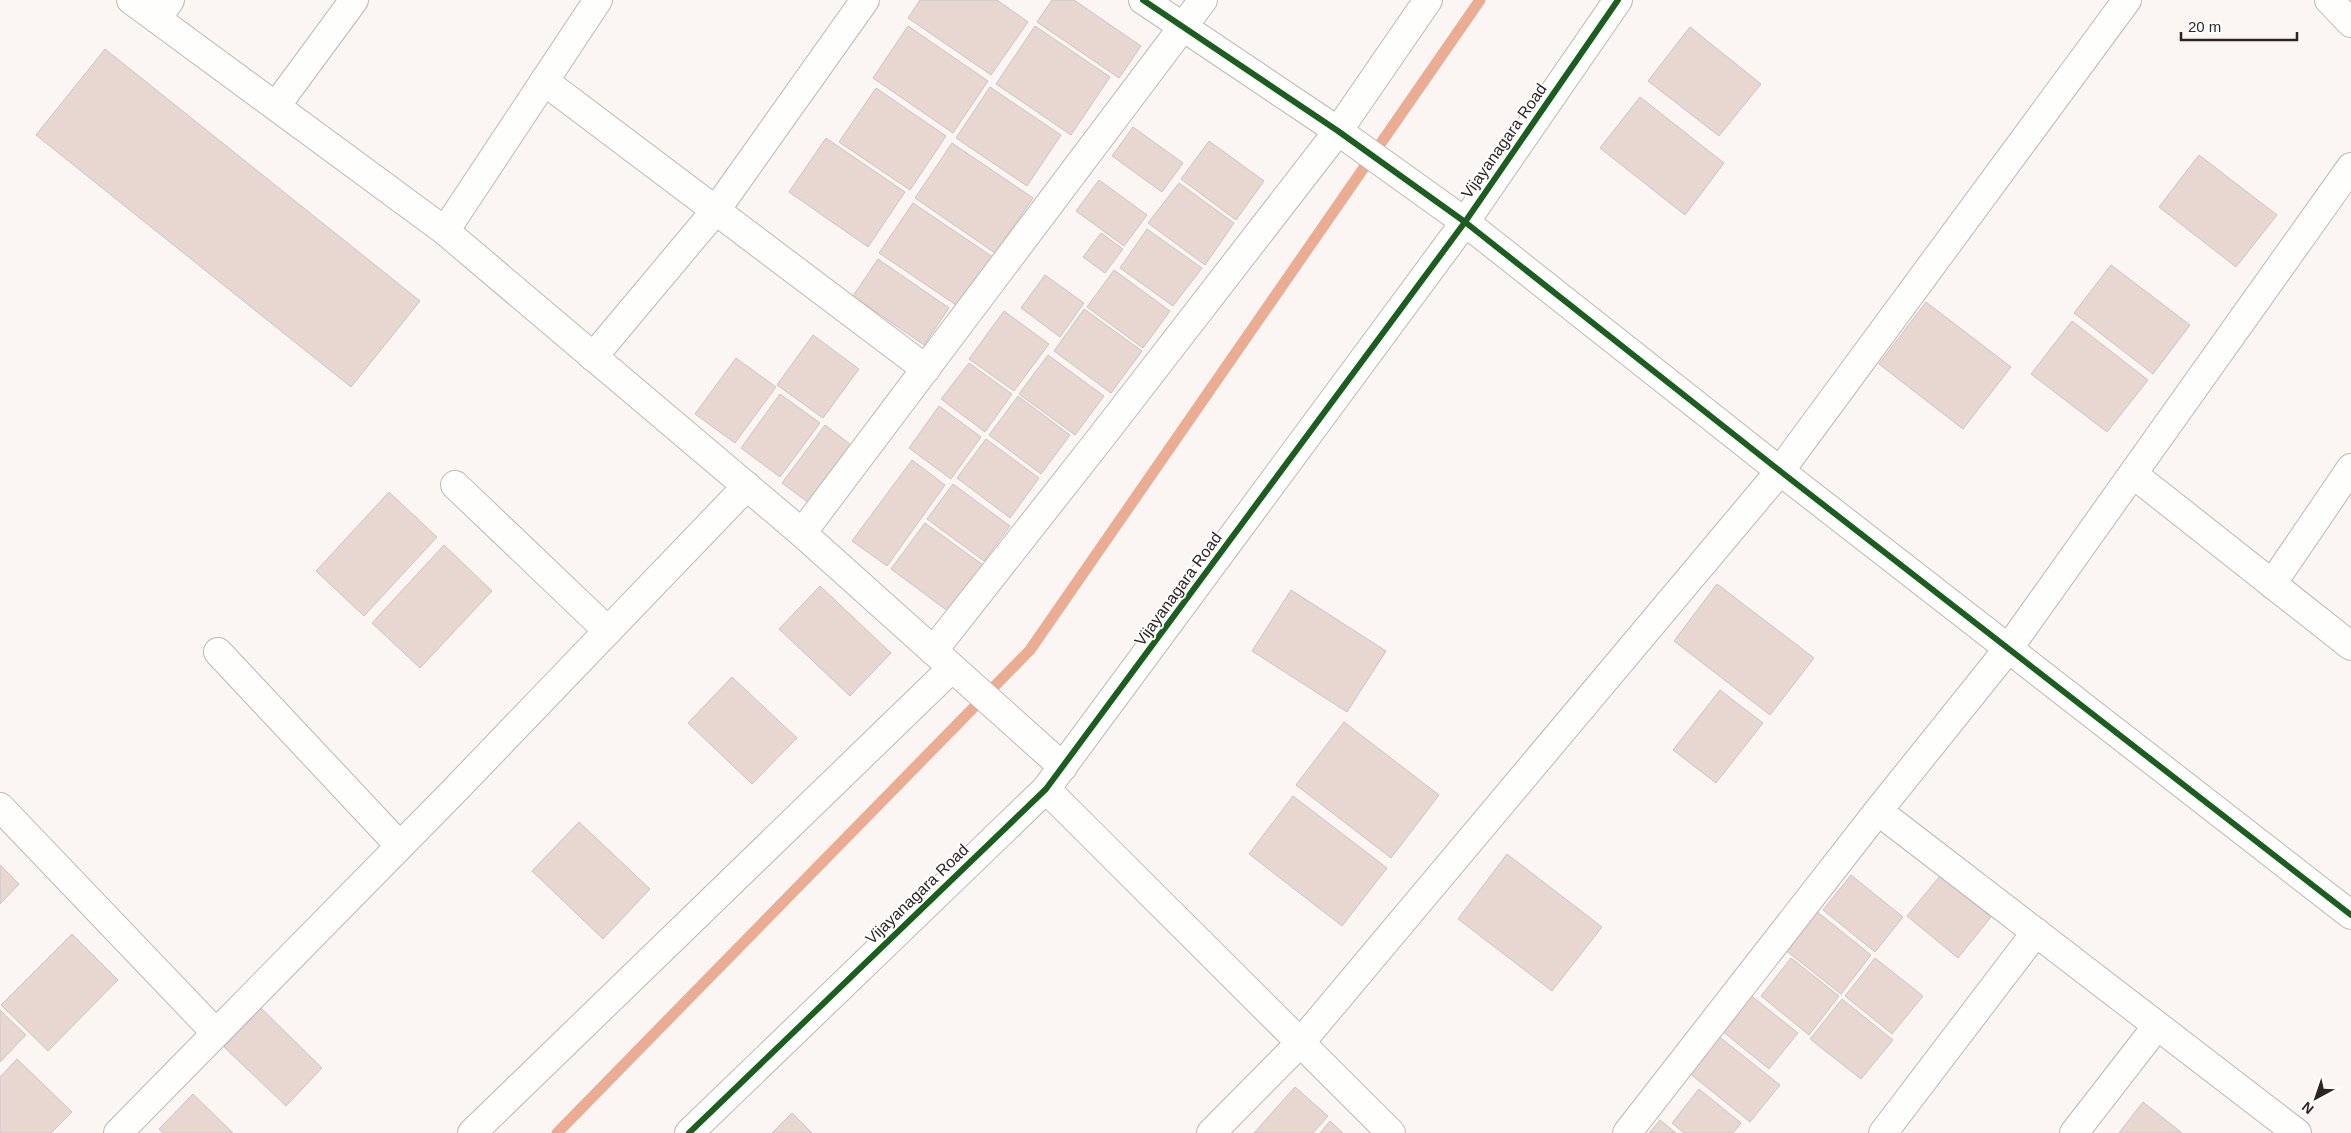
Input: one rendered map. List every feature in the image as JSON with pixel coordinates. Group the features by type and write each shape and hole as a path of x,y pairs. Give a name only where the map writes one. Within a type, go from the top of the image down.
{"street":[{"path":"131,0 164,10 276,106 445,231 802,533 1063,767"},
{"path":"276,106 354,0"},
{"path":"445,231 598,0"},
{"path":"593,357 716,210 865,0"},
{"path":"1143,0 1183,29 1338,131 1465,222 1780,471 2351,916"},
{"path":"802,533 1203,0"},
{"path":"472,1133 942,659 1099,440 1338,131 1428,0"},
{"name":"Vijayanagara Road","path":"689,1133 1046,789 1465,222 1618,0"},
{"path":"1211,1133 1301,1042 1780,471 2127,0"},
{"path":"2329,0 2351,23"},
{"path":"544,81 926,369"},
{"path":"1627,1133 1878,811 2008,649 2351,167"},
{"path":"2272,584 2351,468"},
{"path":"2133,474 2351,646"},
{"path":"455,485 608,631"},
{"path":"118,1133 400,846 747,486"},
{"path":"218,652 400,846"},
{"path":"1046,789 1391,1133"},
{"path":"0,807 216,1033"},
{"path":"1878,811 2297,1133"},
{"path":"1883,1133 2036,932"},
{"path":"2074,1133 2157,1026"}],"building":[{"path":"920,0 997,0 1028,22 991,75 908,18"},
{"path":"1052,0 1074,0 1141,46 1119,78 1037,22"},
{"path":"908,26 988,81 953,133 873,78"},
{"path":"1035,26 1110,77 1071,135 996,84"},
{"path":"1690,27 1761,84 1719,136 1648,81"},
{"path":"105,49 420,301 351,387 36,135"},
{"path":"990,87 1061,135 1027,186 956,138"},
{"path":"876,88 946,136 910,190 839,142"},
{"path":"1640,97 1724,163 1685,215 1600,148"},
{"path":"1133,127 1183,163 1162,192 1112,156"},
{"path":"826,138 905,192 868,247 789,192"},
{"path":"1209,141 1264,181 1236,220 1181,179"},
{"path":"952,143 1033,198 995,253 915,198"},
{"path":"2199,155 2277,215 2236,267 2159,207"},
{"path":"1099,180 1147,215 1124,246 1076,211"},
{"path":"1179,183 1234,223 1205,265 1148,223"},
{"path":"913,203 993,257 959,307 879,253"},
{"path":"1147,229 1202,268 1173,306 1120,268"},
{"path":"1101,233 1123,249 1105,273 1083,257"},
{"path":"878,259 949,308 924,345 853,296"},
{"path":"2111,265 2190,325 2153,374 2074,313"},
{"path":"1114,270 1170,311 1143,348 1087,307"},
{"path":"1045,275 1084,303 1060,337 1021,308"},
{"path":"1926,302 2011,367 1963,429 1879,364"},
{"path":"1084,309 1142,351 1111,393 1054,351"},
{"path":"1004,311 1049,344 1014,391 969,359"},
{"path":"2072,321 2148,380 2107,432 2031,374"},
{"path":"813,335 859,369 823,418 777,385"},
{"path":"1048,355 1104,396 1075,435 1019,394"},
{"path":"736,358 776,387 735,443 695,414"},
{"path":"969,363 1012,394 985,432 941,399"},
{"path":"780,394 820,423 780,477 741,448"},
{"path":"1018,396 1070,435 1041,474 989,435"},
{"path":"939,406 981,437 951,479 909,448"},
{"path":"825,425 859,451 817,509 782,483"},
{"path":"986,439 1039,478 1010,518 957,478"},
{"path":"912,460 945,485 887,566 852,541"},
{"path":"953,484 1010,526 984,561 927,519"},
{"path":"389,492 437,537 364,616 316,571"},
{"path":"925,523 983,565 949,612 891,569"},
{"path":"444,545 492,591 420,668 372,623"},
{"path":"1717,584 1814,658 1770,715 1674,641"},
{"path":"820,586 891,653 850,696 779,629"},
{"path":"1291,590 1386,651 1347,712 1252,651"},
{"path":"732,677 797,738 752,784 688,723"},
{"path":"1720,690 1763,723 1716,783 1673,750"},
{"path":"1344,722 1439,795 1391,858 1296,785"},
{"path":"1293,796 1387,868 1342,926 1249,854"},
{"path":"579,822 650,889 603,939 532,871"},
{"path":"1507,854 1602,927 1552,991 1458,919"},
{"path":"0,865 19,884 0,904"},
{"path":"1851,875 1903,917 1875,952 1823,910"},
{"path":"1940,876 1991,917 1958,958 1907,916"},
{"path":"1815,910 1871,955 1841,994 1784,949"},
{"path":"72,934 118,980 48,1051 1,1005"},
{"path":"1791,958 1839,996 1809,1035 1761,996"},
{"path":"1875,958 1923,996 1892,1034 1845,996"},
{"path":"1744,990 1798,1033 1769,1069 1716,1026"},
{"path":"1842,999 1893,1040 1861,1079 1810,1039"},
{"path":"261,1008 322,1068 286,1106 224,1047"},
{"path":"0,1010 26,1035 0,1062"},
{"path":"1712,1031 1780,1085 1750,1122 1683,1068"},
{"path":"17,1059 72,1112 51,1133 0,1133 0,1077"},
{"path":"1295,1087 1328,1116 1313,1133 1254,1133"},
{"path":"1699,1089 1741,1123 1733,1133 1684,1133 1672,1123"},
{"path":"193,1094 233,1133 163,1133 159,1129"},
{"path":"2143,1102 2182,1133 2119,1133"},
{"path":"792,1113 812,1133 772,1133"},
{"path":"1660,1120 1676,1133 1649,1133"},
{"path":"1330,1121 1343,1133 1320,1133"}],"waterway":[{"path":"557,1133 1030,650 1480,0"}],"cycle path":[{"path":"1143,0 1338,131 1465,222 1780,471 2351,915"},
{"path":"689,1133 1046,789 1465,222 1618,0"}]}
